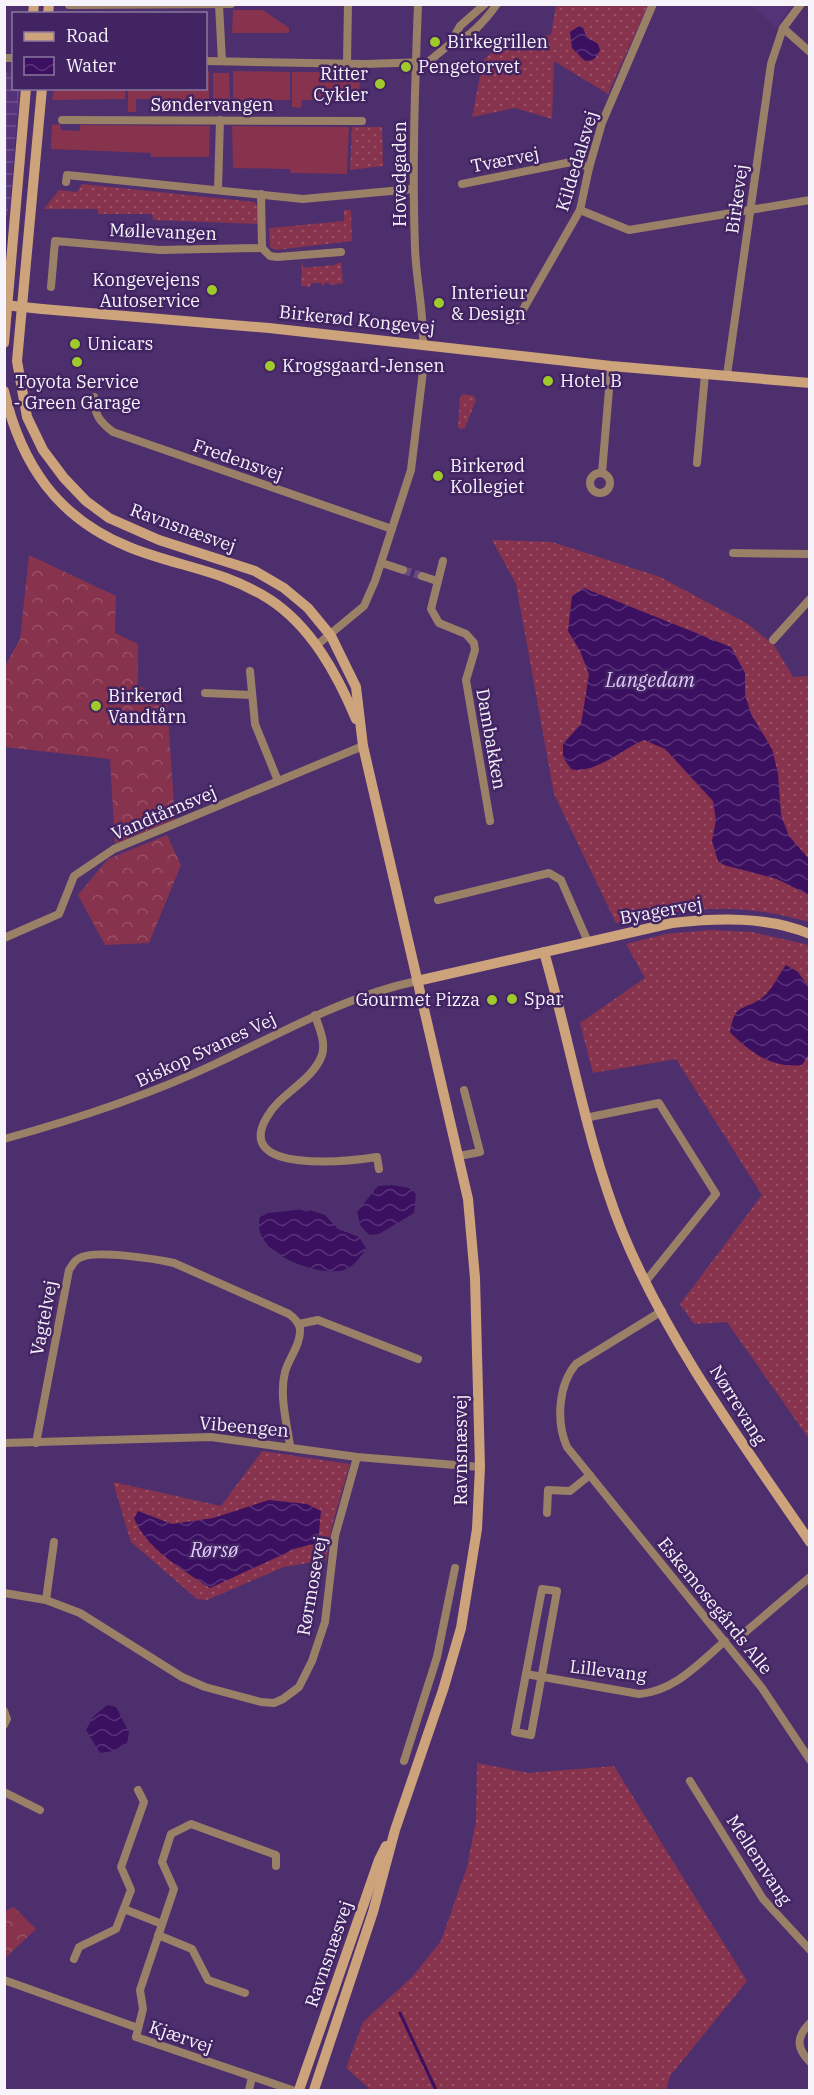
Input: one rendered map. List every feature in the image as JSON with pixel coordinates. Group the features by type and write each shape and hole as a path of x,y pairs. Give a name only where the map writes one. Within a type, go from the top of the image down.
{"main road":[{"path":"4,343 26,90"},
{"name":"Ravnsnæsvej","path":"42,90 17,361 27,417 43,450 64,478 86,501 109,518 150,537 255,571 284,588 308,608 331,636 356,687 363,747 468,1199 476,1278 480,1467 477,1529 461,1628 394,1830 373,1912 314,2091"},
{"name":"Birkerød Kongevej","path":"4,305 423,344 611,366 810,383"},
{"name":"Ravnsnæsvej","path":"4,391 7,421 30,464 66,508 91,527 129,547 224,575 270,600 317,645 345,692 361,730"},
{"path":"7,421 27,417"},
{"name":"Byagervej","path":"417,981 672,923 713,918 777,925 810,934"},
{"name":"Nørrevang","path":"544,952 585,1118 605,1186 623,1233 662,1311 745,1447 810,1542"},
{"name":"Ravnsnæsvej","path":"299,2091 379,1860 394,1830"}],"street":[{"path":"69,5 231,4"},
{"path":"348,4 348,63"},
{"name":"Hovedgaden","path":"418,4 413,189 415,251 423,318 423,344"},
{"path":"207,61 428,62 450,44 460,26 485,4"},
{"path":"450,44 457,43 489,16 496,4"},
{"name":"Kildedalsvej","path":"517,320 580,210 602,123 653,4"},
{"name":"Birkevej","path":"727,375 771,64 783,28 801,4"},
{"path":"219,5 222,61"},
{"path":"783,28 810,52"},
{"name":"Søndervangen","path":"62,120 362,121"},
{"path":"218,190 220,120"},
{"name":"Tværvej","path":"462,184 576,161 589,168"},
{"path":"66,182 67,175 320,199 413,189"},
{"path":"261,194 262,248 270,256 277,258 340,252"},
{"path":"580,210 629,230 810,200"},
{"name":"Møllevangen","path":"51,286 55,241 159,250 262,248"},
{"path":"602,472 611,366"},
{"path":"317,645 331,636 364,606 382,563 411,470 423,371"},
{"path":"697,463 705,374"},
{"name":"Fredensvej","path":"94,397 94,410 100,422 113,432 392,529"},
{"path":"733,553 810,554"},
{"name":"Dambakken","path":"443,561 431,601 434,617 446,628 466,634 474,643 475,650 466,680 490,821"},
{"path":"382,563 403,570"},
{"path":"422,576 437,581"},
{"path":"773,640 810,599"},
{"path":"250,670 255,724 278,781"},
{"path":"205,693 252,695"},
{"name":"Vandtårnsvej","path":"4,938 59,914 74,876 114,849 363,747"},
{"path":"438,900 549,873 561,880 588,942"},
{"name":"Biskop Svanes Vej","path":"4,1139 105,1110 139,1097 214,1065 315,1015 356,998 417,981"},
{"path":"315,1015 324,1044 323,1052 312,1072 267,1115 262,1127 261,1138 270,1152 291,1160 320,1162 377,1157 379,1169"},
{"path":"459,1156 480,1152 464,1090"},
{"path":"585,1118 659,1103 716,1194 646,1281"},
{"name":"Vagtelvej","path":"36,1443 69,1270 80,1257 88,1255 155,1259 174,1263 289,1314 299,1324"},
{"name":"Eskemosegårds Alle","path":"662,1311 576,1364 567,1374 563,1385 561,1432 567,1447 762,1688 810,1760"},
{"path":"290,1446 283,1386 285,1373 299,1338 299,1324 318,1320 418,1359"},
{"name":"Vibeengen","path":"4,1443 211,1437 290,1446 357,1457 480,1467"},
{"name":"Rørmosevej","path":"4,1593 46,1600 80,1613 182,1677 261,1702 283,1700 299,1687 312,1661 325,1622 335,1536 357,1457"},
{"path":"547,1513 548,1490 570,1491 590,1475"},
{"path":"46,1600 54,1542"},
{"path":"404,1761 437,1657 455,1568"},
{"path":"743,1634 810,1577"},
{"name":"Lillevang","path":"542,1589 557,1592 542,1677 531,1735 515,1732 542,1589"},
{"name":"Lillevang","path":"526,1674 639,1694 651,1693 676,1682 725,1641"},
{"path":"4,1711 7,1719 4,1725"},
{"path":"411,1734 426,1738"},
{"name":"Mellemvang","path":"690,1781 763,1899 810,1950"},
{"path":"74,1959 79,1947 116,1929 124,1909 131,1890 121,1867 144,1803 138,1790"},
{"path":"4,1792 40,1810"},
{"path":"138,2028 142,2009 140,1990 174,1889 162,1862 171,1834 191,1824 276,1855 276,1866"},
{"path":"124,1909 162,1924"},
{"path":"158,1935 187,1945 208,1980 242,1992 234,2001"},
{"name":"Kjærvej","path":"4,1980 138,2028 136,2037 292,2091"},
{"path":"810,2023 801,2031 798,2043 801,2054 810,2062"},
{"path":"249,2091 252,2077"}],"shaded area":[{"path":"751,5 792,5 777,28"},
{"path":"5,72 12,73 12,90 19,90 10,203 5,222"}],"green space":[{"path":"556,5 648,5 608,94 554,61 552,119 515,108 472,117 483,61 503,41 551,35"},
{"path":"233,10 263,10 289,28 289,33 232,33"},
{"path":"207,71 209,71 209,100 136,99 136,112 128,112 128,90 207,90"},
{"path":"233,71 290,72 290,100 233,100"},
{"path":"292,72 360,72 359,101 302,100 301,108 292,107"},
{"path":"213,73 229,73 230,101 213,101"},
{"path":"54,90 125,90 125,99 52,100"},
{"path":"60,124 61,130 80,131 80,125 210,126 209,157 151,157 151,153 51,149 52,125"},
{"path":"232,126 349,127 347,174 291,173 290,169 233,168"},
{"path":"352,127 382,127 383,166 350,170"},
{"path":"82,184 254,202 258,207 258,224 153,220 152,214 98,214 98,209 44,209 59,190 77,192"},
{"path":"344,210 351,210 352,241 276,250 270,247 269,228 344,221"},
{"path":"302,261 303,268 334,265 341,262 343,283 331,285 327,282 322,286 322,283 312,283 309,287 301,286"},
{"path":"463,394 474,396 476,400 465,428 460,429 458,427 460,397"},
{"path":"492,540 552,542 660,577 748,624 774,645 793,677 809,676 809,922 758,911 712,909 616,923 554,794 516,584"},
{"path":"29,555 116,596 115,633 138,644 138,685 167,702 175,819 115,844 110,759 5,747 5,666 20,639"},
{"path":"167,835 181,865 149,943 105,945 78,895 108,859"},
{"path":"710,930 752,932 809,945 809,1439 727,1322 694,1324 680,1304 762,1195 676,1059 593,1073 580,1023 645,978 626,944 666,934"},
{"path":"262,1451 350,1464 333,1522 326,1560 284,1567 207,1600 197,1599 131,1542 113,1482 221,1506"},
{"path":"477,1763 529,1773 614,1766 747,1981 670,2076 666,2090 371,2090 346,2068 363,2022 413,1976 441,1941 467,1867 476,1821"},
{"path":"14,1907 36,1929 5,1958 5,1911"}],"water":[{"path":"579,26 583,28 587,37 598,44 600,50 592,60 585,61 572,48 570,32"},
{"name":"Langedam","path":"584,588 731,647 745,673 745,694 751,714 772,749 778,773 781,815 789,836 809,859 809,895 777,879 724,865 718,861 712,841 716,820 713,801 665,749 644,740 598,765 580,770 571,769 563,757 563,744 581,724 589,674 580,651 568,631 572,596"},
{"path":"786,965 798,972 809,988 809,1054 802,1065 791,1066 762,1058 730,1032 738,1011 766,994"},
{"path":"392,1185 409,1188 416,1194 414,1213 379,1234 369,1235 360,1225 357,1212 378,1186"},
{"path":"306,1209 325,1215 338,1229 359,1237 366,1248 351,1266 338,1271 313,1269 285,1258 264,1240 259,1229 260,1217 268,1213"},
{"name":"Rørsø","path":"269,1500 307,1504 321,1511 318,1543 297,1548 210,1588 156,1549 147,1540 134,1518 138,1511 172,1524 213,1518"},
{"path":"107,1705 116,1707 129,1732 127,1743 113,1751 100,1753 86,1730 93,1717"}],"waterway":[{"path":"400,2013 436,2090"}],"tunnel":[{"path":"403,570 422,576"}],"place":[{"name":"Birkegrillen","path":"435,42"},
{"name":"Pengetorvet","path":"406,67"},
{"name":"Ritter Cykler","path":"380,84"},
{"name":"Kongevejens Autoservice","path":"212,290"},
{"name":"Interieur & Design","path":"439,303"},
{"name":"Unicars","path":"75,344"},
{"name":"Toyota Service - Green Garage","path":"77,362"},
{"name":"Krogsgaard-Jensen","path":"270,366"},
{"name":"Hotel B","path":"548,381"},
{"name":"Birkerød Kollegiet","path":"438,476"},
{"name":"Birkerød Vandtårn","path":"96,706"},
{"name":"Spar","path":"512,999"},
{"name":"Gourmet Pizza","path":"492,1000"}]}
